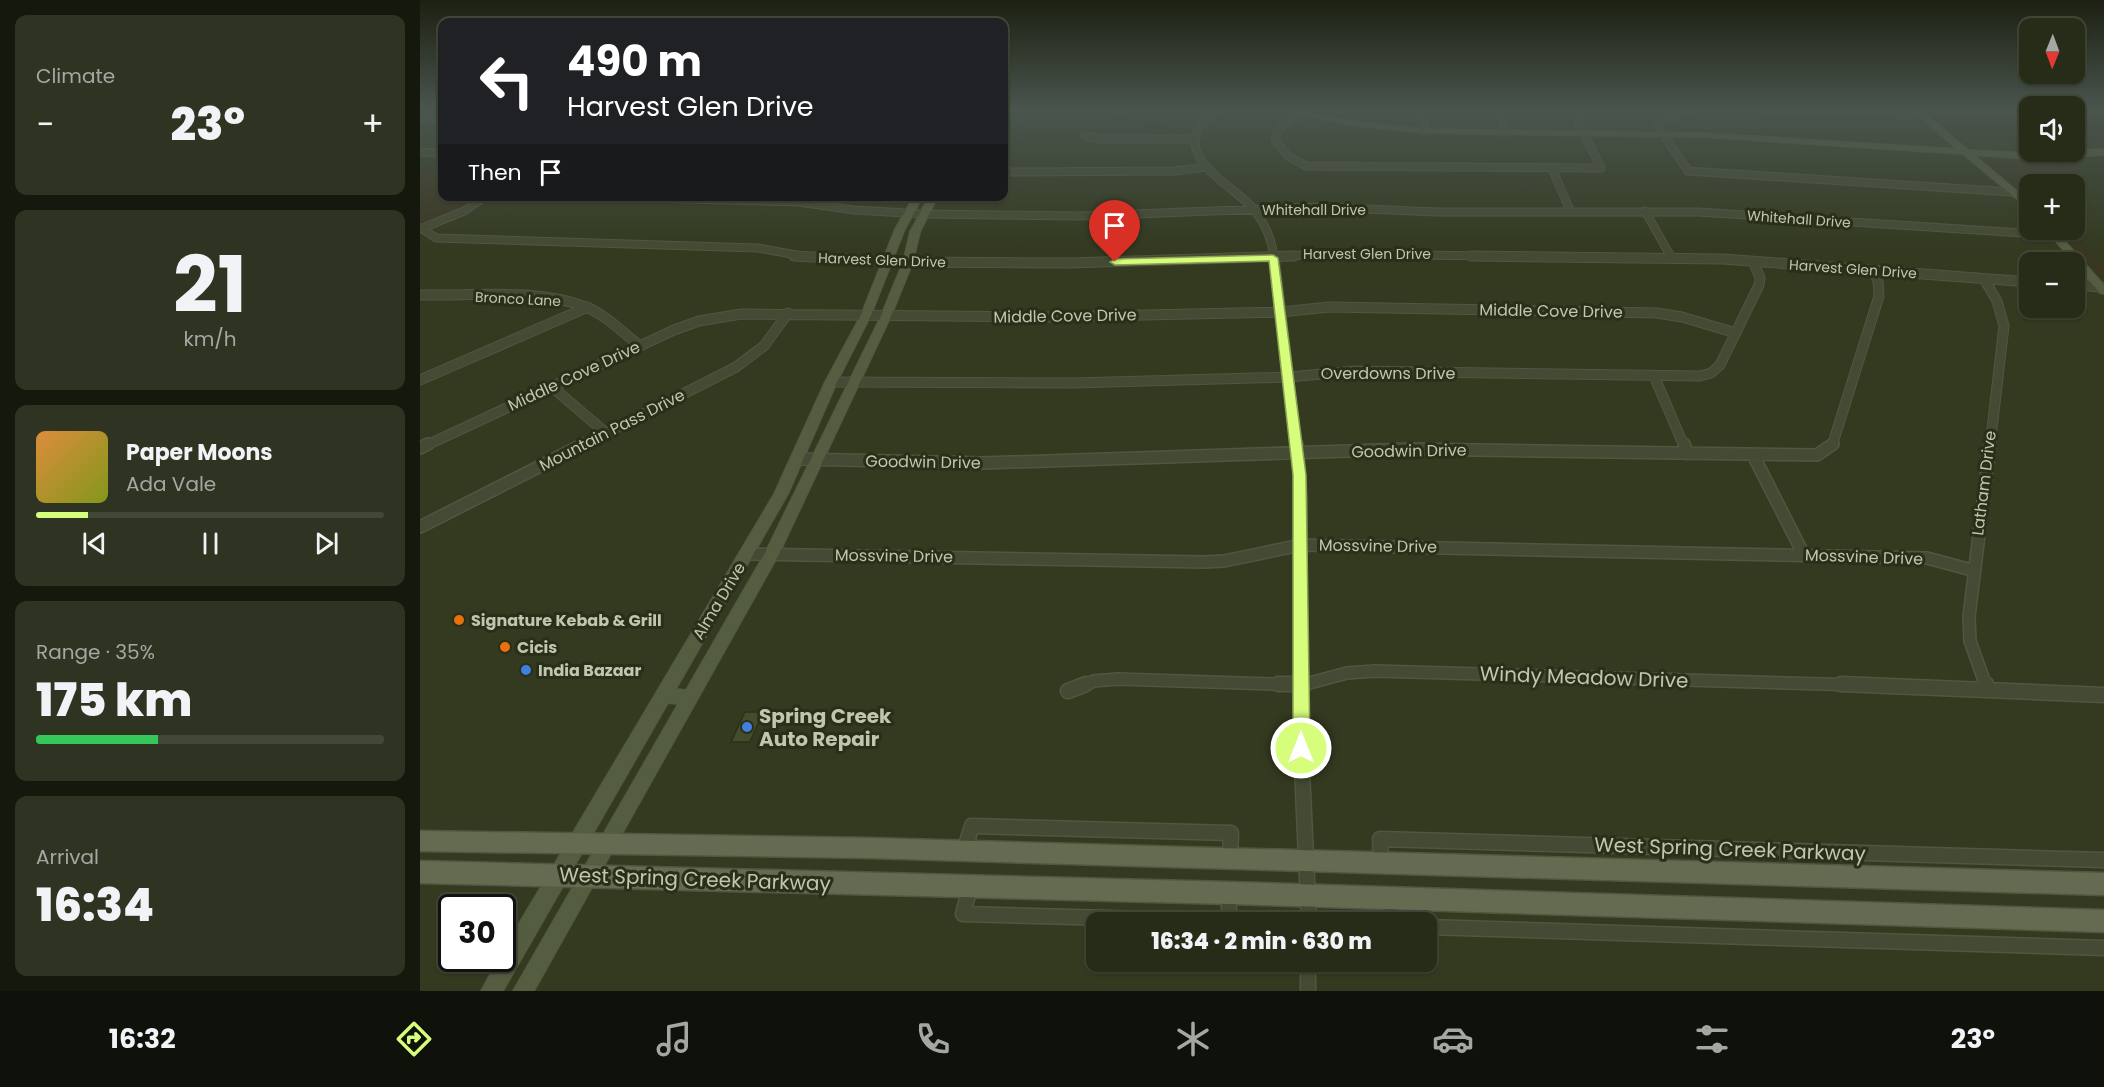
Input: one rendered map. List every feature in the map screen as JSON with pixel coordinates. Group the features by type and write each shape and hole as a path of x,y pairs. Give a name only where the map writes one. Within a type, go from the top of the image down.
{"main road":[{"path":"1970,155 2019,198"},
{"path":"2022,155 2052,155"},
{"name":"Alma Drive","path":"491,991 662,696 748,554 798,459 831,382 866,315 900,229 916,201"},
{"name":"Alma Drive","path":"523,991 772,554 886,316 908,262 915,232 931,201"},
{"path":"2060,240 2103,289"},
{"path":"662,696 691,697"},
{"name":"West Spring Creek Parkway","path":"420,841 964,851 2104,884"},
{"name":"West Spring Creek Parkway","path":"420,872 1230,893 2104,921"}],"street":[{"path":"1199,155 1206,167 1255,210 1272,243 1298,453 1309,912"},
{"path":"1288,155 1297,163 1306,166 1601,168 1595,155"},
{"path":"1677,155 1688,171 2012,192"},
{"path":"1008,172 1164,171 1206,167"},
{"path":"1552,169 1570,210"},
{"path":"420,229 464,211 479,201"},
{"name":"Whitehall Drive","path":"761,201 799,202 910,214 1080,216 1318,207 1437,212 1570,210 1719,213 2019,230"},
{"path":"1645,212 1671,258"},
{"name":"Harvest Glen Drive","path":"420,229 436,238 450,239 758,249 799,257 908,262 1070,263 1273,258 1313,254 1671,258 1753,261 2019,281"},
{"name":"Overdowns Drive","path":"831,382 1074,382 1288,376 1356,371 1700,376 1711,373 1720,365 1736,333 1760,278 1753,261"},
{"name":"Goodwin Drive","path":"798,459 982,463 1412,449 1817,455 1832,446 1879,297 1878,280 1872,270"},
{"name":"Latham Drive","path":"1984,279 1996,296 2002,311 2004,326 1972,570 1969,617 1970,641 1988,690"},
{"path":"2085,287 2103,289"},
{"name":"Bronco Lane","path":"420,295 555,300 588,308 639,345"},
{"name":"Middle Cove Drive","path":"420,447 674,330 723,316 761,312 886,316 1053,317 1281,312 1329,307 1657,312 1736,333"},
{"path":"420,380 588,308"},
{"name":"Mountain Pass Drive","path":"420,527 736,367 764,346 788,314"},
{"path":"1654,376 1688,454"},
{"path":"551,386 606,433"},
{"path":"1753,455 1804,555"},
{"name":"Mossvine Drive","path":"748,554 1204,562 1224,561 1301,545 1927,558 1972,570"},
{"name":"Windy Meadow Drive","path":"1068,692 1094,681 1118,679 1302,685 1347,673 1375,671 2104,695"},
{"name":"West Spring Creek Parkway","path":"1381,862 1380,839 2104,860"},
{"path":"1390,899 1391,912"},
{"path":"1437,927 2104,948"},
{"path":"1308,972 1308,991"}],"shaded area":[{"path":"1980,158 2019,158 2019,162 2078,163 2073,171 2057,163 2071,174 2019,175 2012,170 1987,164"},
{"path":"420,172 438,173 438,201 475,201 468,206 420,226"},
{"path":"2069,240 2088,247 2081,247 2104,267 2104,280 2085,258 2085,252 2079,252"}],"building":[{"name":"Spring Creek Auto Repair","path":"745,712 763,712 750,742 731,742"}],"place":[{"name":"Signature Kebab & Grill","path":"459,620"},
{"name":"Cicis","path":"505,647"},
{"name":"India Bazaar","path":"526,670"},
{"name":"Spring Creek Auto Repair","path":"747,727"}],"route":[{"path":"1115,262 1273,258 1298,453 1301,498 1301,748"}]}
